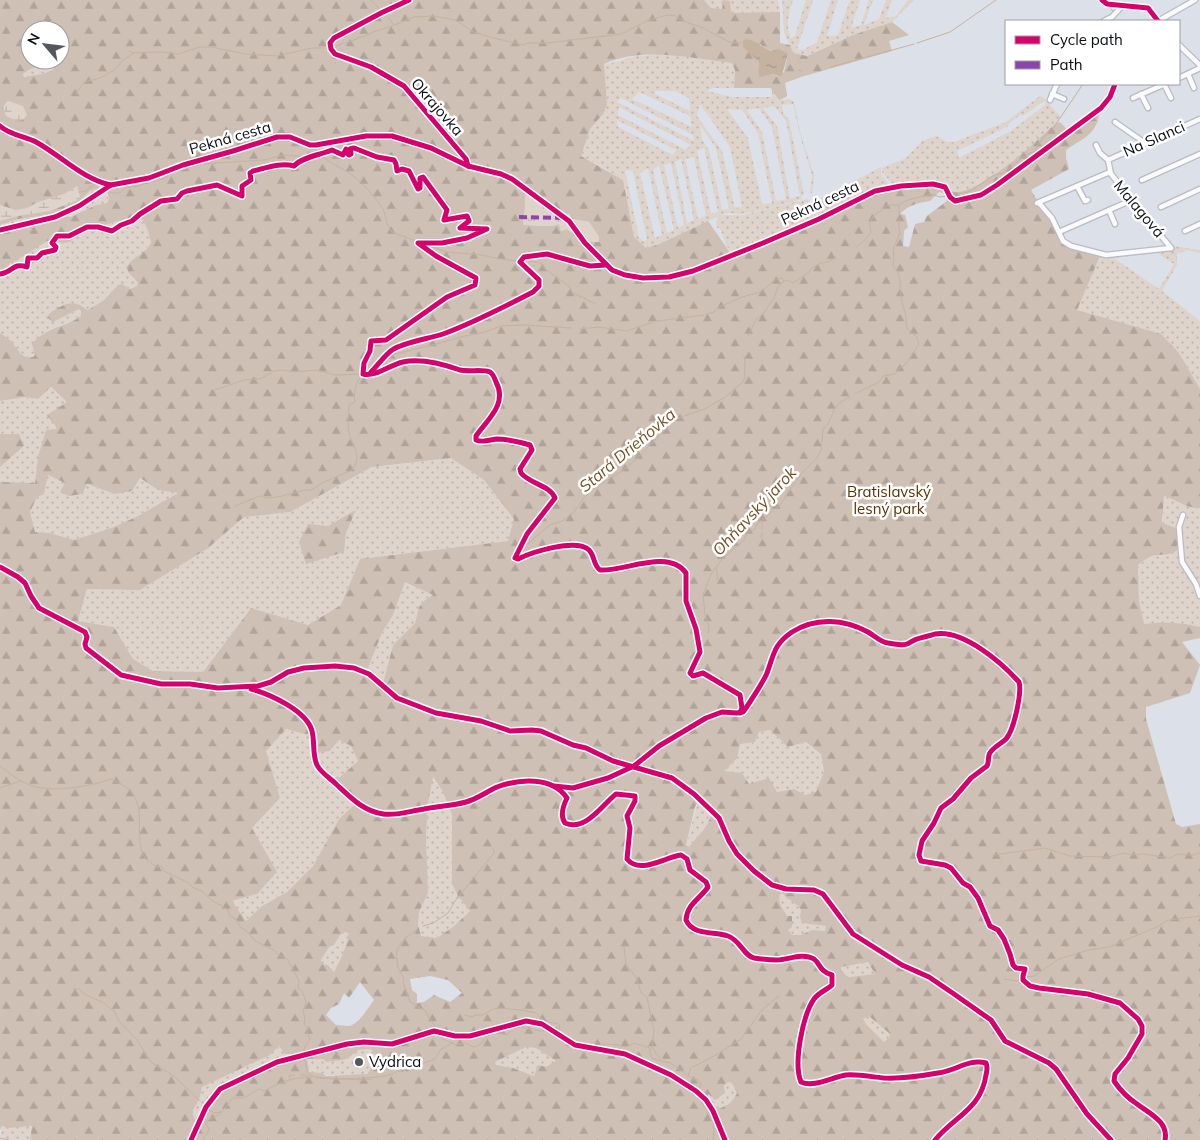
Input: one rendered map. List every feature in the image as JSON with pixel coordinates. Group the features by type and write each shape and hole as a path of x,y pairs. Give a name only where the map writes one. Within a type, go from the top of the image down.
{"street":[{"name":"Okrajovka","path":"409,0 334,38 331,41 330,47 335,54 371,67 404,86 466,159 470,167"},
{"path":"1106,20 1122,5 1147,8 1155,15 1158,14 1161,20 1195,0"},
{"path":"1180,46 1200,66 1180,78"},
{"path":"1188,74 1194,88"},
{"path":"1050,100 1056,85"},
{"name":"Pekná cesta","path":"572,224 585,243 615,272 636,277 660,278 693,271 763,244 875,191 901,186 936,184 945,187 949,195 957,202 981,195 997,186 1102,108 1110,97 1115,85"},
{"path":"1133,98 1163,85"},
{"path":"1165,85 1171,98"},
{"path":"1052,94 1064,99"},
{"path":"1141,94 1148,108"},
{"name":"Na Slanci","path":"1108,160 1200,119"},
{"path":"1115,122 1145,143"},
{"path":"0,126 9,132 36,142 88,175 111,185"},
{"name":"Pekná cesta","path":"0,230 55,217 79,206 111,185 149,178 183,165 282,136 316,146 366,136 392,136 431,148 470,167"},
{"name":"Malagová","path":"1059,232 1067,244 1102,255 1171,248 1110,172 1108,160 1100,153 1096,145"},
{"path":"1142,180 1200,154"},
{"path":"1110,172 1037,203 1052,218 1059,232 1132,200"},
{"path":"1078,186 1085,201 1088,200"},
{"path":"1160,207 1200,189"},
{"path":"1109,210 1116,224"},
{"path":"1186,230 1200,224"},
{"path":"1183,515 1179,527 1182,562 1196,584 1200,596"},
{"path":"191,1140 206,1107 220,1089 277,1062 351,1043 392,1044 428,1032 470,1036 520,1022 537,1023 553,1030 580,1047 618,1053 664,1070 698,1092 713,1111 725,1140"}],"green space":[{"name":"Bratislavský lesný park","path":"0,0 704,0 711,8 722,9 723,0 730,1 731,13 780,12 780,43 790,45 793,53 807,56 853,35 892,22 909,35 889,41 892,51 785,83 786,97 779,100 771,88 734,88 735,70 732,63 683,56 651,54 619,59 604,64 607,104 604,113 590,129 581,156 623,180 634,237 646,248 659,244 708,221 731,254 768,243 804,229 874,194 887,190 932,185 952,192 963,191 991,177 1037,141 1057,122 1061,123 1068,131 1099,114 1098,121 1091,132 1066,150 1069,169 1031,190 1065,246 1100,256 1077,310 1161,334 1179,353 1200,389 1200,508 1186,506 1164,496 1162,521 1178,529 1179,548 1170,554 1152,556 1138,565 1139,601 1144,624 1172,623 1200,627 1200,638 1182,642 1200,665 1190,693 1146,707 1146,719 1176,824 1182,827 1200,824 1200,1140 30,1140 32,1126 8,1128 2,1126 0,1130 0,482 35,483 38,457 46,430 58,429 47,415 67,402 51,387 38,399 25,397 0,401 0,333 11,341 23,355 33,357 35,355 32,344 38,338 50,330 75,320 81,316 81,311 79,309 53,322 48,318 49,314 62,306 73,303 88,310 104,300 118,285 122,284 130,289 137,286 138,283 128,272 127,266 151,242 147,228 140,215 126,222 118,221 105,225 87,225 70,242 47,241 16,261 11,262 6,269 0,272 0,231 44,222 62,216 71,217 96,205 107,203 109,199 107,191 112,187 112,184 99,184 98,188 90,191 75,205 56,214 18,219 0,225","holes":["760,44 769,50 788,54 784,72 778,76 772,74 760,76 758,72 759,62 754,57","939,192 945,194 947,201 927,216 924,222 915,224 909,247 903,246 904,231 908,227 905,215 900,214 910,206 930,201","526,193 564,215 570,214 572,219 589,222 599,237 599,242 585,241 605,266 599,264 573,233 567,229 561,231 559,224 552,226 524,225","451,458 484,480 514,519 508,541 360,559 341,605 308,625 251,608 203,672 153,671 133,659 114,627 78,621 87,589 140,590 207,549 244,517 290,512 372,467","48,475 65,483 60,492 69,496 82,494 87,484 115,494 132,491 140,478 158,490 178,493 138,516 114,527 74,540 50,533 35,532 30,512 37,497 44,494","405,582 433,595 419,607 415,623 393,645 384,680 378,686 365,675 382,633 393,615","286,729 308,735 316,753 330,751 339,740 351,746 358,761 338,779 342,794 355,804 339,819 313,866 287,892 262,906 246,921 232,901 257,894 277,872 252,828 280,798 266,751","770,730 788,747 806,742 821,754 824,771 816,792 805,795 794,789 777,792 769,778 749,784 742,773 724,771 737,758 740,744 755,742 759,732","433,777 442,790 452,814 452,884 458,896 470,911 437,938 421,936 418,925 419,912 428,893 426,836 428,803","699,799 712,812 711,817 706,827 689,847 686,845 695,807","782,892 801,910 800,917 802,923 826,926 825,931 812,930 801,935 792,935 788,930 792,927 792,916 787,916 780,904 779,898","345,932 348,933 346,946 334,972 328,965 322,964 321,960 329,947 334,945 340,935","868,962 875,974 848,977 841,970 841,967","430,976 448,980 462,993 450,1002 434,995 424,1002 417,1003 417,994 412,990 410,979","360,982 374,1000 360,1019 349,1026 336,1025 326,1015 331,1008 339,1004 344,993 349,998","870,1017 890,1034 889,1038 884,1042 866,1024 863,1018","279,1046 285,1054 293,1054 295,1056 222,1090 213,1099 208,1110 198,1123 193,1112 199,1100 202,1087 270,1055","526,1047 536,1048 556,1061 546,1067 538,1065 534,1076 513,1068 496,1065 495,1062","370,1049 377,1059 367,1074 326,1076 321,1073 309,1072 307,1059 323,1059 327,1062 345,1060 356,1054 358,1050","728,1082 732,1083 737,1093 730,1103 715,1111 708,1100 708,1094 715,1100 725,1093 724,1086"]},
{"path":"704,0 723,0 722,9 711,8"},
{"path":"723,0 778,0 780,12 730,13"},
{"path":"782,0 787,2 788,0 793,0 788,24 791,38 795,36 806,0 813,0 797,49 803,50 817,42 831,0 838,0 827,36 838,35 850,0 860,0 851,28 861,25 869,0 873,0 864,25 879,19 886,0 892,0 886,18 896,16 908,0 914,0 892,22 853,35 806,56 793,53 784,32"},
{"path":"664,54 732,63 735,70 734,88 713,88 707,91 732,97 772,97 772,91 778,100 783,98 783,100 790,99 794,102 801,136 814,175 812,193 810,194 812,175 801,139 793,104 782,105 783,113 789,120 804,195 801,196 802,199 756,211 721,215 743,215 808,199 817,216 815,219 732,254 726,245 720,228 717,228 716,223 719,216 646,248 634,237 623,180 581,156 590,129 604,113 607,104 604,65 636,56","holes":["655,91 674,91 689,98 690,111 655,94","639,92 690,116 692,127 632,99","621,98 693,135 694,141 617,102","700,104 730,147 742,207 735,208 722,151 697,116","774,106 786,121 800,196 790,199 777,126 763,108","619,107 690,145 686,150 618,115","759,108 772,127 786,199 776,201 762,132 747,110","727,109 742,110 758,133 772,203 762,204 748,138","617,120 676,150 673,155 618,127","700,125 716,148 729,209 722,210 709,150 702,140","704,148 718,212 711,214 697,151","694,157 706,216 698,219 685,159","681,159 694,220 687,223 675,162","671,163 684,225 678,228 664,165","659,165 674,230 667,233 653,170","648,168 662,235 655,238 640,173","625,170 633,171 647,240 644,241 639,238"]},
{"path":"28,70 52,70 23,76"},
{"path":"1040,96 1061,117 1043,136 1017,158 990,177 965,191 952,192 945,184 939,182 893,185 882,172 882,168 906,158 922,141 936,136 948,142 954,142 1006,122","holes":["1044,101 1046,104 1011,131 959,158 957,151 1009,126 1008,124"]},
{"path":"9,101 23,106 27,115 23,120 17,121 6,116 3,107"},
{"path":"881,167 881,174 890,186 819,216 812,203"},
{"path":"100,181 112,184 106,194 109,199 107,203 96,205 71,217 62,216 44,222 0,231 0,225 11,221 57,213 72,206 97,186"},
{"path":"77,186 80,196 78,200 50,211 0,221 0,205 16,210 27,208 38,202 64,194"},
{"path":"526,192 558,213 570,214 572,219 589,222 599,237 599,242 586,241 606,266 599,269 598,261 588,249 567,229 561,231 559,224 552,226 523,225"},
{"path":"137,215 140,215 147,228 151,242 132,277 138,284 137,286 130,289 122,284 117,286 104,300 88,310 80,305 69,304 53,311 53,322 79,309 81,316 43,334 35,346 35,355 31,358 18,351 0,333 0,272 6,269 9,263 47,241 64,243 78,235 80,230 87,225 123,222 132,220"},
{"path":"1172,246 1200,250 1200,253 1187,250 1177,254 1177,265 1162,291 1200,321 1200,389 1179,353 1077,310 1100,256","holes":["1157,253 1174,264 1159,289 1114,258"]},
{"path":"51,387 67,402 59,430 38,457 35,484 0,482 0,467 24,446 19,434 0,434 0,401 25,397 38,399"},
{"path":"0,434 19,434 24,446 0,467"},
{"path":"451,458 484,480 514,519 508,541 360,559 341,605 308,625 250,609 203,672 153,671 133,659 114,627 78,621 87,589 140,590 207,549 244,517 290,512 372,467","holes":["356,511 346,533 343,552 307,525 328,526"]},
{"path":"47,475 66,483 86,484 115,494 139,478 158,490 178,493 138,516 114,527 74,540 50,533 35,532 30,512"},
{"path":"1164,496 1186,506 1200,508 1200,627 1172,623 1144,625 1139,601 1138,565 1152,556 1163,523 1162,498"},
{"path":"356,510 346,533 344,552 306,564 299,542 308,524 328,526"},
{"path":"405,582 434,594 419,607 415,623 393,645 384,680 378,686 365,675 382,633 393,615"},
{"path":"286,729 308,735 330,751 339,740 351,746 358,761 356,804 339,819 313,866 287,892 262,906 246,921 231,901 257,894 252,827 280,798 266,751"},
{"path":"770,730 788,747 806,742 821,754 824,771 816,792 805,796 794,789 777,792 749,784 723,771 737,758 740,744 755,742 759,732"},
{"path":"432,777 442,790 452,814 452,884 458,896 470,911 437,938 420,936 418,925 419,912 428,893 426,836"},
{"path":"699,798 712,812 711,817 706,827 689,847 686,845"},
{"path":"782,892 801,910 800,917 802,923 826,926 825,932 812,930 801,935 792,935 787,930 787,916 779,901 779,896"},
{"path":"345,932 348,933 347,941 334,972 330,966 322,964 321,960 329,947 334,945 340,935"},
{"path":"868,962 875,974 847,977 841,970 841,966"},
{"path":"862,1017 870,1017 890,1034 889,1038 884,1042 866,1024"},
{"path":"279,1046 289,1055 323,1059 329,1062 349,1058 358,1050 370,1049 377,1058 373,1067 364,1075 324,1075 222,1090 198,1123 194,1110 201,1087 270,1055"},
{"path":"526,1047 536,1048 556,1061 534,1076 513,1068 496,1065 495,1062"},
{"path":"728,1082 732,1083 737,1093 727,1105 714,1111 707,1094 715,1100 723,1086"},
{"path":"32,1125 30,1140 0,1140 2,1126 8,1128"}],"water":[{"path":"745,39 771,51 779,49 788,54 782,75 772,74 760,77 758,72 759,62 743,47"}],"waterway":[{"path":"371,0 379,8"},
{"path":"917,43 950,32 996,0"},
{"path":"1105,0 1114,13"},
{"path":"336,46 414,17 434,16 455,20 474,32 523,45 621,34 649,20 668,15 701,27 729,42 742,43"},
{"path":"388,17 393,24"},
{"path":"831,67 914,44"},
{"path":"129,51 133,53 160,52 178,54 200,47 211,47 245,54 277,56 312,48 324,48"},
{"path":"76,94 84,82 100,78 114,70 123,60 134,53"},
{"path":"951,195 972,190 994,175 1005,172 1023,157 1034,152 1044,136 1052,130 1082,85"},
{"path":"108,190 112,193 120,193 126,187 139,186 163,179 173,172 201,164 264,160 284,155 307,157 321,154 328,161 352,175 368,189 383,209 389,228 394,233 447,252 518,261"},
{"path":"79,192 87,191 94,185 103,187"},
{"path":"857,247 871,232 870,222 874,215 887,205 899,205 910,199 931,194 940,197 947,196"},
{"name":"Ohňavský jarok","path":"899,205 899,214"},
{"name":"Ohňavský jarok","path":"899,219 899,227"},
{"name":"Ohňavský jarok","path":"855,394 879,382 883,376 895,374 906,364 919,344 917,337 907,329 899,277 893,266 894,247 900,233 899,228"},
{"path":"777,279 782,278 784,281 788,280 793,283 812,268 836,257"},
{"path":"523,260 541,263 545,269 569,286 573,293 596,304"},
{"path":"706,314 714,312 718,308 742,297 761,292 775,280"},
{"name":"Stará Drieňovka","path":"748,336 757,318 763,314 774,298 778,287 784,281"},
{"path":"657,321 704,315"},
{"path":"580,329 599,327 627,331 653,322"},
{"path":"215,390 244,380 260,379 274,371 282,370 295,372 317,370 335,375 363,374 371,366 395,354 482,333 501,326 523,325 571,328"},
{"name":"Stará Drieňovka","path":"513,563 525,546 550,525 562,521 573,513 592,490 632,463 676,419 704,409 724,398 742,383 745,378 744,356"},
{"path":"235,506 260,496 267,498 278,497 311,490 352,470 357,456 348,430 349,405 355,402 354,395 362,375"},
{"name":"Ohňavský jarok","path":"708,633 709,626 705,615 703,595 711,574 722,559 744,540 747,533 755,529 757,524 780,505 801,474 817,458 821,450 823,429 838,404 850,397"},
{"name":"Ohňavský jarok","path":"762,521 762,529"},
{"path":"761,538 762,533"},
{"name":"Ohňavský jarok","path":"716,568 718,580"},
{"path":"0,766 14,777 30,785 48,789 70,788 111,779 129,789 137,801 140,845 146,859 155,866 161,866 164,871 202,891 211,900 227,909 230,916 237,920 240,927 248,932 255,941 274,950 288,960 299,981 298,988 302,991 306,1002 303,1012 305,1017 304,1024 309,1029 307,1032 310,1039 304,1048 304,1052"},
{"path":"0,788 21,781"},
{"path":"423,926 433,923 448,913 455,901 494,853 493,848"},
{"path":"993,855 1045,848 1070,856 1109,857 1124,853 1170,858 1178,854 1193,855 1200,853"},
{"path":"1004,979 1017,981 1023,975 1027,977 1034,976 1059,959 1089,950 1109,947 1157,927 1168,920 1200,916"},
{"path":"417,930 404,939 398,948 396,954 398,967 404,979 403,983 410,1002 425,1011 440,1031"},
{"path":"624,946 626,964 637,979 641,993 647,997 654,1031 652,1047 661,1061"},
{"path":"74,989 79,989 86,995 104,1003 115,1012 118,1020 137,1040 152,1063 174,1076 200,1101"},
{"path":"693,1067 741,1039 762,1010 779,996"},
{"path":"465,1015 471,1017 483,1015 498,1008 522,1010 536,1013 544,1021 559,1024 560,1031"},
{"name":"Vydrica","path":"204,1140 209,1129 206,1121 220,1114 233,1098 244,1098 259,1089 264,1091 287,1081 298,1078 311,1078 312,1076 370,1078 392,1074 435,1059 440,1050 452,1043 456,1045 465,1043 474,1047 478,1046 489,1035 500,1030 502,1034 507,1035 513,1029 519,1027 549,1032"},
{"name":"Vydrica","path":"556,1031 582,1044"},
{"path":"440,1036 452,1043"},
{"name":"Vydrica","path":"596,1047 604,1044 626,1047 634,1043 650,1048 650,1054 653,1059 670,1063 698,1080 701,1085 698,1091"},
{"path":"304,1056 308,1074 312,1076"},
{"path":"688,1076 691,1068"},
{"name":"Vydrica","path":"290,1078 289,1076 294,1075"},
{"name":"Vydrica","path":"300,1075 306,1075 308,1078"},
{"name":"Vydrica","path":"316,1078 371,1079"},
{"name":"Vydrica","path":"697,1095 713,1120 713,1140"},
{"name":"Vydrica","path":"208,1109 214,1113 221,1112"},
{"path":"0,1138 9,1140"}],"marked path":[{"path":"519,217 563,218"}],"cycle path":[{"path":"409,0 334,38 330,43 331,49 335,54 371,67 404,86 466,159 468,166"},
{"path":"1102,0 1107,4 1148,8 1157,20"},
{"path":"0,230 55,217 79,206 111,185 149,178 183,165 277,137 290,137 310,145 316,145 366,136 392,136 431,148 468,166 501,174 512,179 569,221 585,243 612,270 625,275 643,278 669,277 693,271 763,243 819,219 875,191 901,186 933,184 945,187 950,197 955,201 981,195 1101,108 1110,97 1115,85"},
{"path":"0,126 45,147 91,178 111,185"},
{"path":"0,274 18,266 27,267 28,258 37,258 42,253 55,250 56,247 52,243 57,236 69,236 87,227 98,227 112,231 132,221 161,201 177,199 182,193 187,191 217,185 242,196 242,186 251,180 250,173 253,171 279,165 294,166 306,158 332,150 343,155 346,149 349,155 351,154 350,149 354,148 377,157 394,160 397,171 402,169 409,171 418,189 420,188 420,178 423,177 447,210 444,220 467,216 469,221 460,228 487,229 467,238 442,243 418,243 436,256 476,278 475,285 447,297 386,340 371,341 370,351 364,363 363,374 373,374 410,361 424,361 460,370 487,371 491,373 499,390 498,405 476,436 476,440 496,439 530,445 532,450 520,469 521,473 529,480 549,490 555,498 527,534 515,558 518,559 554,547 574,545 589,550 596,566 600,570 657,562 668,562 678,566 686,573 686,601 696,629 700,652 690,673 693,676 703,673 740,695 742,708 740,713"},
{"path":"371,372 386,355 397,347 454,330 533,292 539,286 539,280 520,262 524,257 547,254 590,266 606,265"},
{"path":"0,567 25,583 39,608 85,632 87,637 86,648 121,675 161,684 190,684 218,688 258,686 271,682 288,672 304,668 335,666 354,668 369,674 397,698 436,713 481,721 510,731 541,731 573,745 586,748 613,761 672,778 694,794 719,818 737,854 772,885 786,889 814,890 823,894 853,934 902,965 929,977 991,1020 1005,1041 1049,1063 1056,1069 1087,1114 1111,1140"},
{"path":"554,786 573,788 608,778 634,766 659,746 706,718 722,712 743,712 766,676 775,651 781,641 801,627 820,622 840,622 868,632 882,641 897,645 907,644 916,639 935,634 946,634 969,642 992,657 1019,682 1017,711 1009,734 990,753 987,766 971,778 953,799 941,808 922,841 919,855 921,861 945,865 951,868 963,883 970,887 978,898 990,926 998,930 1004,939 1013,965 1016,968 1025,969 1023,980 1030,986 1088,994 1120,1003 1138,1019 1142,1026 1142,1034 1128,1058 1115,1074 1114,1081 1127,1096 1161,1123 1164,1128 1165,1140"},
{"path":"251,689 277,699 296,710 309,724 312,731 317,765 323,773 357,803 369,810 383,814 404,813 470,801 506,784 535,781 553,786 561,791 567,798 562,814 565,823 573,825 580,824 594,816 616,794 635,796 635,801 627,816 630,828 627,859 632,864 646,865 681,855 687,859 690,870 706,882 708,887 691,906 687,914 686,920 689,925 699,931 732,938 751,957 777,960 799,956 808,957 815,959 824,971 832,975 832,985 814,999 806,1016 800,1039 798,1063 801,1082 812,1084 846,1075 884,1078 911,1077 945,1072 968,1063 986,1063 986,1075 979,1096 935,1140"},
{"path":"191,1140 206,1107 220,1089 277,1062 347,1044 364,1042 392,1044 434,1031 455,1036 470,1036 526,1021 542,1024 575,1045 625,1054 671,1075 696,1091 706,1100 713,1111 725,1140"}],"place":[{"name":"Vydrica","path":"359,1062"}]}
